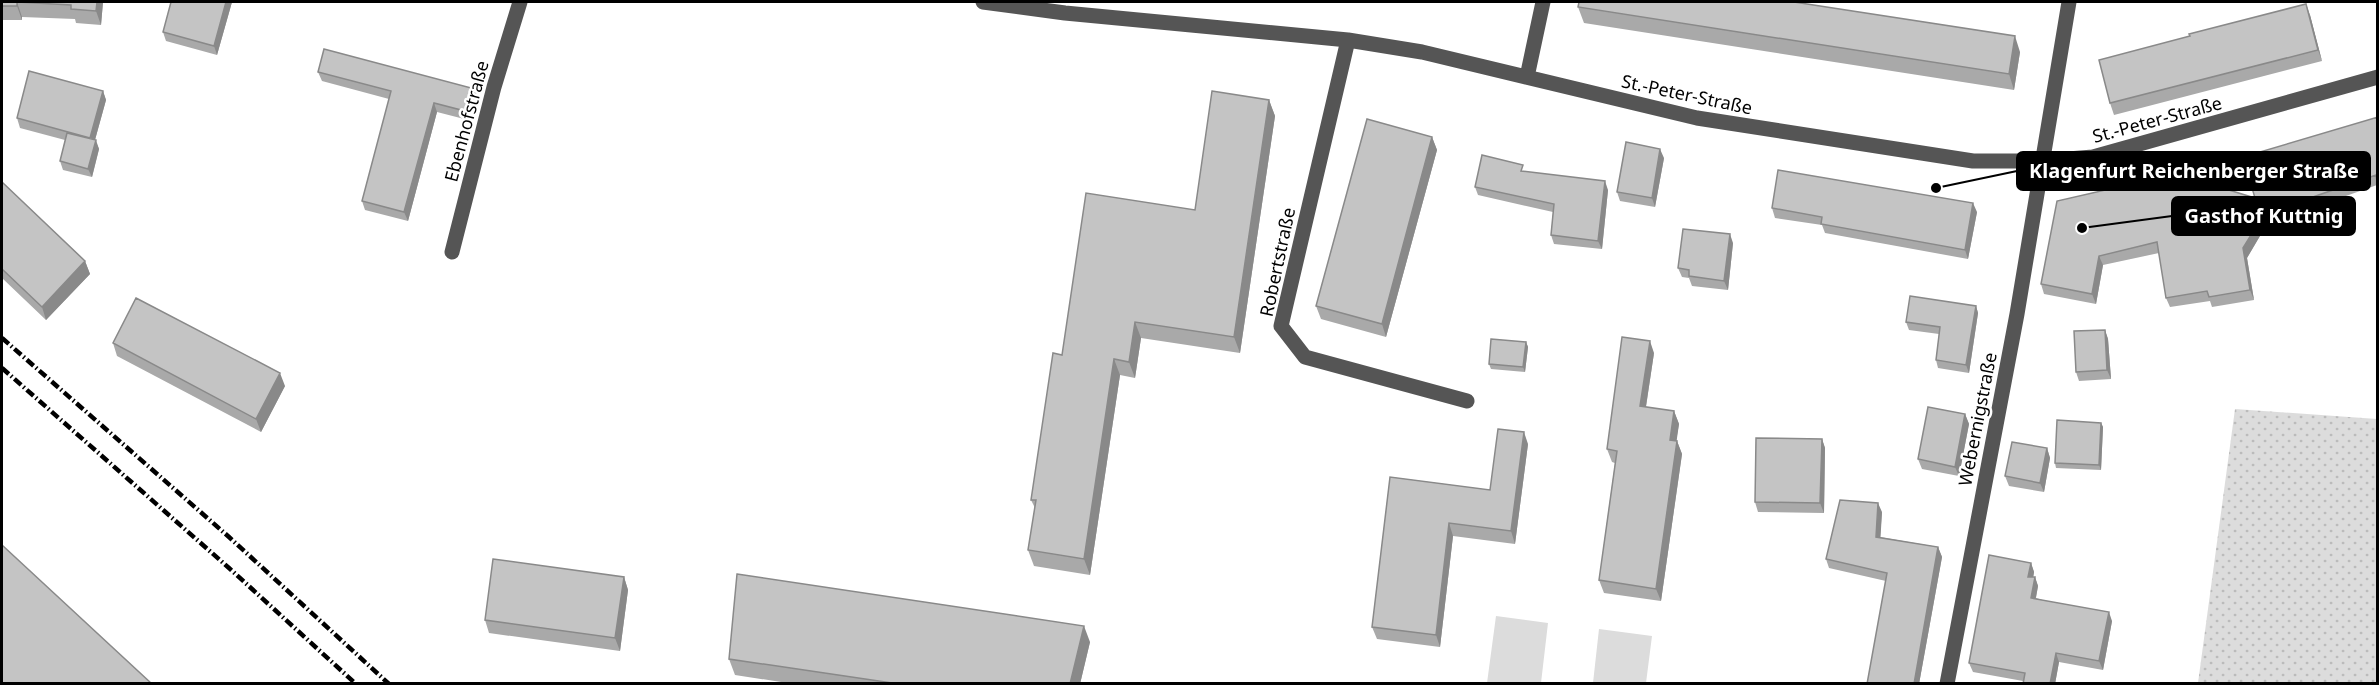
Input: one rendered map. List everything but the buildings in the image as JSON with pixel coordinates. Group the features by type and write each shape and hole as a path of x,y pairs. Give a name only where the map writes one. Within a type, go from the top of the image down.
{"street":[{"name":"Ebenhofstraße","path":"452,252 494,87 520,2"},
{"name":"St.-Peter-Straße","path":"983,2 1065,14 1348,40 1422,52 1719,122 1973,161 2043,161 2093,157 2378,77"},
{"path":"1527,78 1543,2"},
{"name":"Webernigstraße","path":"1947,684 2017,314 2068,2"},
{"name":"Robertstraße","path":"1348,40 1281,326 1305,357 1467,401"}],"shaded area":[{"path":"2235,409 2377,419 2377,683 2198,683"},
{"path":"1496,616 1548,623 1541,683 1487,683"},
{"path":"1599,629 1652,636 1646,683 1593,683"}],"railway":[{"path":"2,338 229,537 389,684"},
{"path":"2,368 229,568 356,684"}],"place":[{"name":"Klagenfurt Reichenberger Straße","path":"1936,188"},
{"name":"Gasthof Kuttnig","path":"2082,228"}]}
